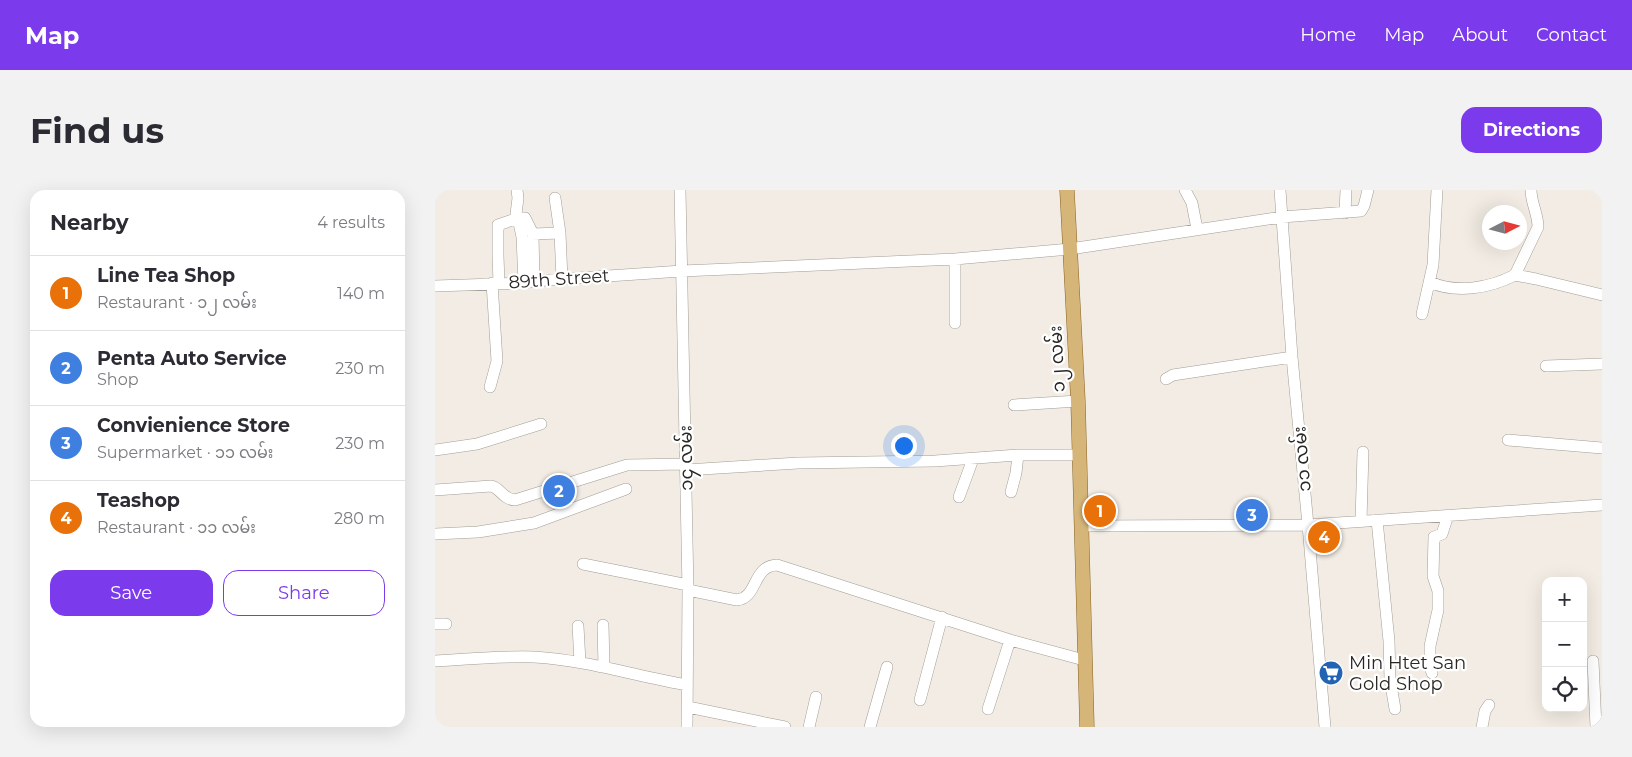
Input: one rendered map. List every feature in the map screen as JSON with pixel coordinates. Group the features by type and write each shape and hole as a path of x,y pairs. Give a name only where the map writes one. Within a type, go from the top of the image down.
{"main road":[{"name":"၁၂ လမ်း","path":"1067,190 1078,401 1087,727"}],"street":[{"path":"517,190 516,214 529,282"},
{"name":"၁၄ လမ်း","path":"681,190 688,588 687,727"},
{"path":"1185,190 1191,203 1197,229"},
{"name":"၁၁ လမ်း","path":"1280,190 1292,357 1309,525 1325,727"},
{"path":"1346,190 1345,213 1361,211 1365,206 1368,190"},
{"path":"1421,314 1429,282 1435,244 1437,190"},
{"path":"1515,275 1538,226 1531,190"},
{"path":"555,198 560,232 562,279"},
{"name":"89th Street","path":"435,286 529,282 682,271 955,259 1070,249 1282,217 1345,213"},
{"path":"490,387 497,361 495,283 498,226 518,218 525,218 533,234 529,282"},
{"path":"533,234 560,232"},
{"path":"955,259 955,323"},
{"path":"1429,282 1438,286 1470,288 1501,282 1515,275 1536,278 1602,295"},
{"path":"1165,379 1173,375 1292,357"},
{"path":"1546,366 1602,364"},
{"path":"1014,405 1078,401"},
{"path":"435,450 477,444 541,424"},
{"path":"1508,440 1602,448"},
{"path":"1361,521 1363,452"},
{"path":"435,490 491,486 507,499 515,500 627,465 686,467 1080,455"},
{"path":"1011,492 1018,456"},
{"path":"959,497 973,459"},
{"path":"435,534 478,532 534,523 626,489"},
{"path":"1081,526 1309,525 1602,505"},
{"path":"1432,673 1430,646 1438,610 1438,591 1433,576 1434,536 1442,534 1447,515"},
{"path":"1377,520 1389,641 1390,679 1395,709"},
{"path":"583,564 737,600 748,596 761,571 770,565 777,565 1010,640 1084,660"},
{"path":"920,700 943,617"},
{"path":"603,625 604,667"},
{"path":"578,626 580,662"},
{"path":"988,709 1010,640"},
{"path":"435,662 534,657 580,662 656,680 687,685"},
{"path":"1593,661 1596,727"},
{"path":"870,727 887,667"},
{"path":"809,727 816,697"},
{"path":"1482,727 1485,711 1489,705"},
{"path":"688,707 785,727"}],"place":[{"name":"Penta Auto Service","path":"559,491"},
{"name":"Line Tea Shop","path":"1100,511"},
{"name":"Convienience Store","path":"1252,515"},
{"name":"Teashop","path":"1324,537"},
{"name":"Min Htet San Gold Shop","path":"1331,673"}]}
